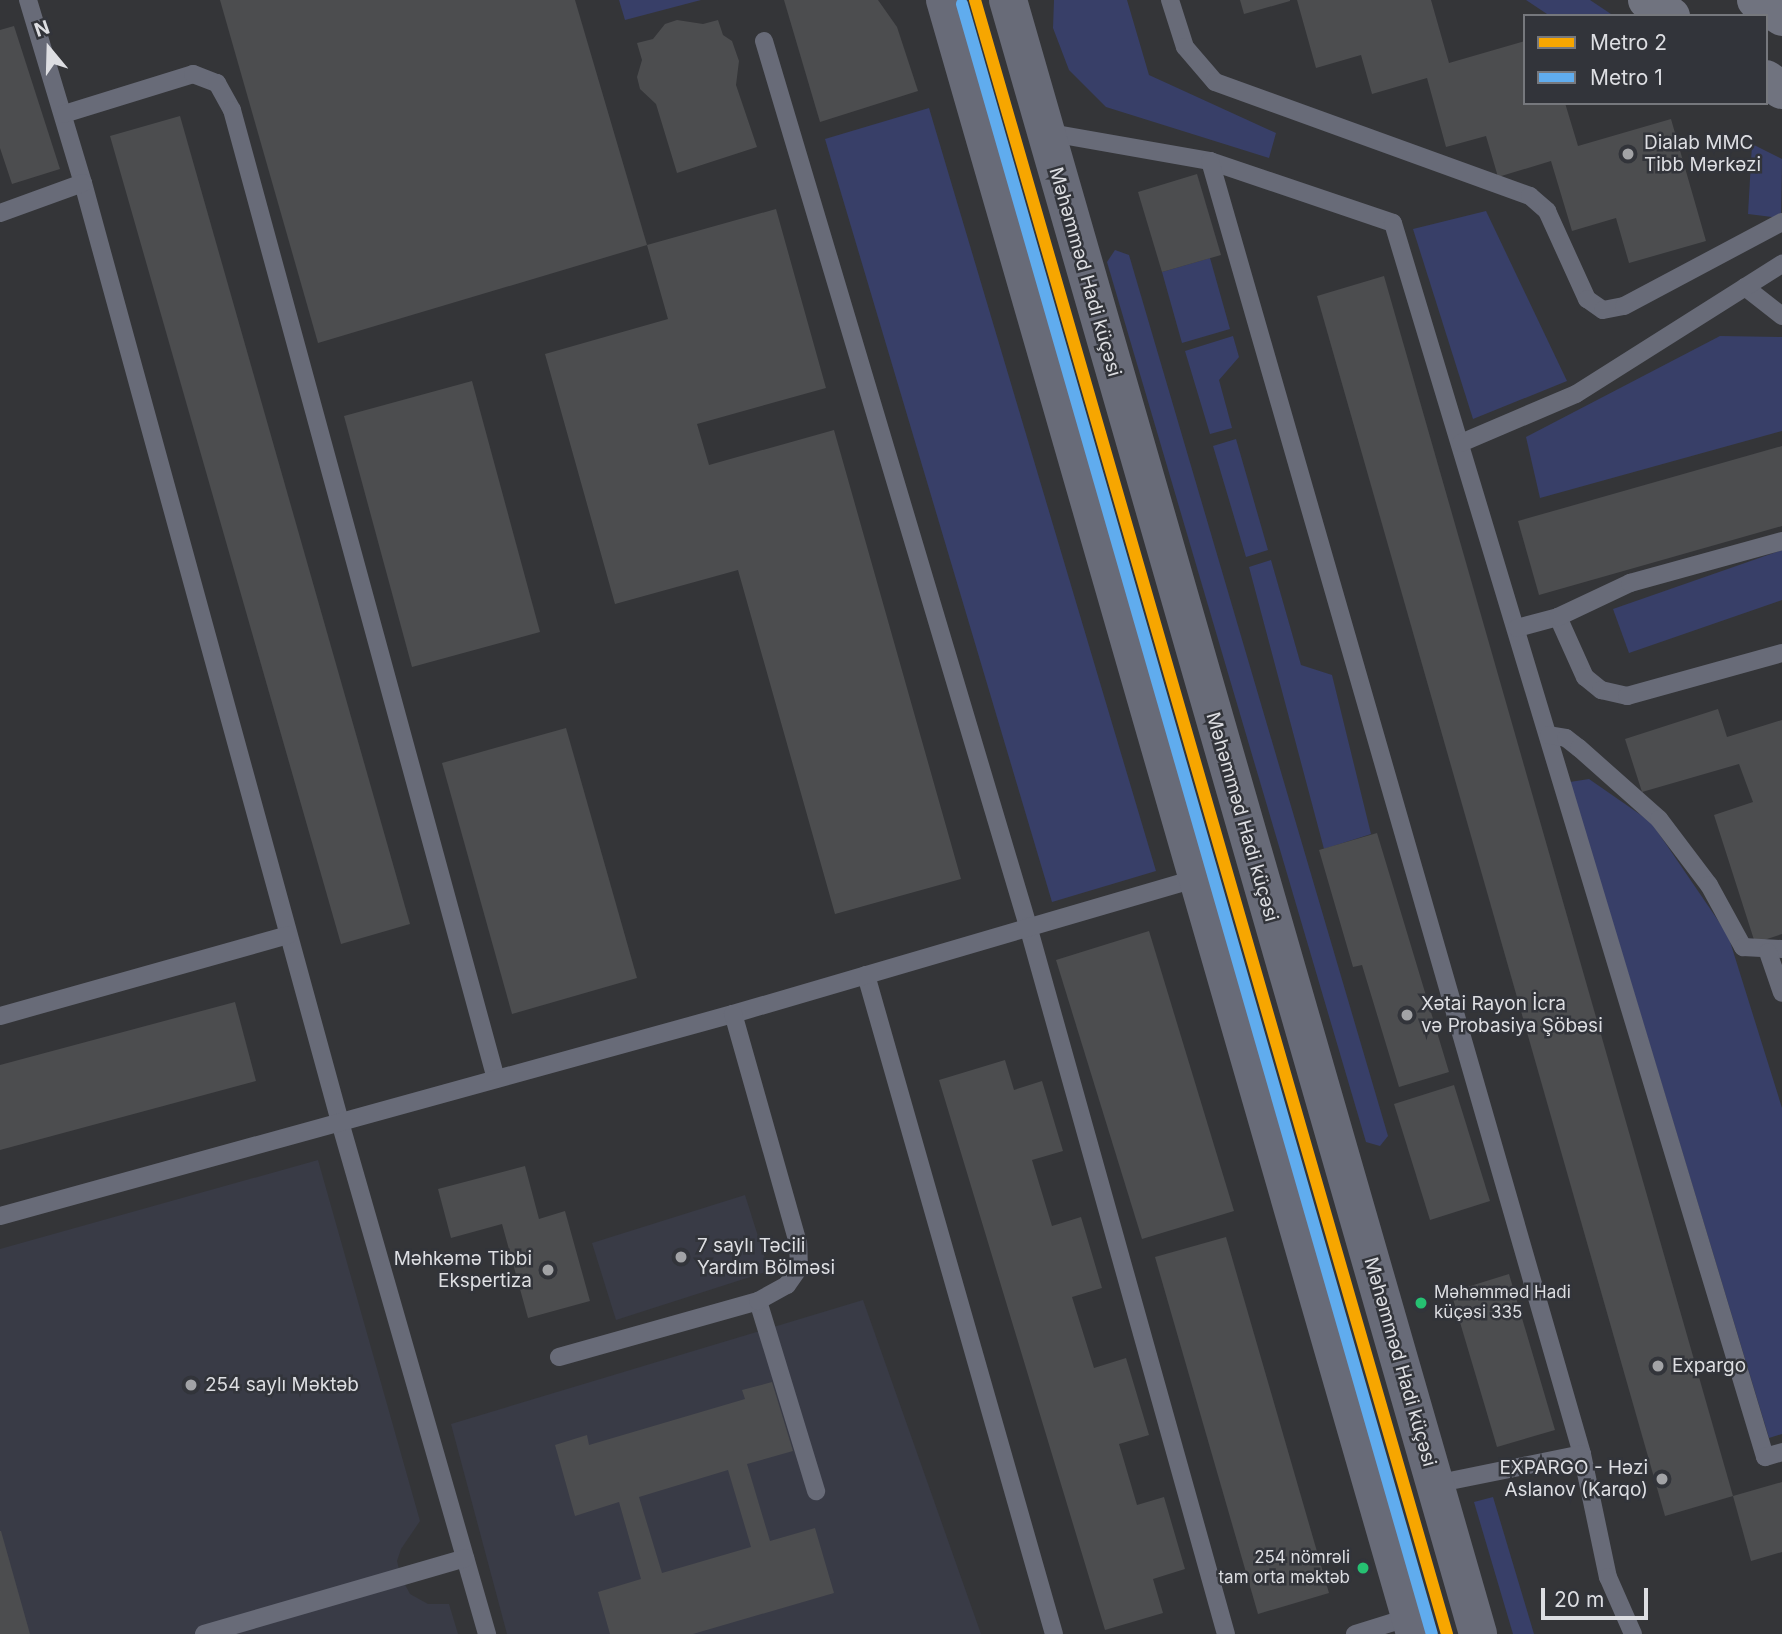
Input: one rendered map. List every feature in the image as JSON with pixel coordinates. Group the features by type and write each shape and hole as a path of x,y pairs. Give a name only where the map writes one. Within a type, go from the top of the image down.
{"main road":[{"path":"1647,0 1668,14"},
{"path":"1756,0 1782,18"}],"street":[{"name":"Məhəmməd Hadi küçəsi","path":"1008,0 1478,1634"},
{"path":"1022,50 1026,0"},
{"path":"946,2 1413,1625"},
{"path":"1125,618 1180,602"}],"lane":[{"path":"28,0 64,114 340,1122 487,1634"},
{"path":"1170,0 1185,47 1214,82 1530,196 1547,211 1587,299 1604,310 1624,306 1782,222"},
{"path":"764,41 1028,926 1226,1634"},
{"path":"64,114 193,74 217,83 232,110 496,1079"},
{"path":"1045,132 1210,161 1394,223 1765,1457 1782,1452"},
{"path":"1210,161 1582,1454 1608,1577 1633,1634"},
{"path":"0,213 83,183"},
{"path":"1461,443 1576,394 1782,264"},
{"path":"1745,287 1782,316"},
{"path":"1517,628 1558,617 1630,583 1782,541"},
{"path":"1558,617 1585,677 1601,691 1627,696 1782,653"},
{"path":"1549,734 1566,738 1659,819 1709,885 1743,947 1775,950 1782,993"},
{"path":"0,1216 733,1014 1199,878"},
{"path":"0,1016 288,935"},
{"path":"866,975 1054,1634"},
{"path":"559,1357 758,1301 786,1285 799,1268 799,1242 733,1014"},
{"path":"758,1301 816,1491"},
{"path":"1435,1484 1582,1454"},
{"path":"204,1634 465,1558"},
{"path":"1354,1634 1413,1625"}],"shaded area":[{"path":"619,0 701,0 625,20"},
{"path":"1054,0 1127,0 1149,75 1276,133 1269,158 1106,107 1069,70 1053,28"},
{"path":"1526,0 1590,0 1611,14 1547,14"},
{"path":"929,108 1156,871 1052,902 825,139"},
{"path":"1752,144 1782,159 1781,218 1748,214"},
{"path":"1486,211 1567,381 1473,419 1413,229"},
{"path":"1115,250 1129,255 1388,1136 1380,1146 1366,1142 1107,262"},
{"path":"1210,258 1230,329 1182,343 1162,272"},
{"path":"1233,336 1239,357 1219,380 1232,428 1210,434 1185,351"},
{"path":"1720,336 1782,337 1782,431 1540,498 1526,437"},
{"path":"1236,439 1268,550 1246,557 1213,446"},
{"path":"1782,550 1782,600 1629,653 1613,609"},
{"path":"1271,560 1301,665 1332,675 1371,834 1324,849 1249,567"},
{"path":"1589,779 1651,822 1728,935 1782,1108 1782,1434 1769,1438 1570,782"},
{"name":"254 saylı Məktəb","path":"318,1160 420,1521 401,1549 397,1561 401,1577 410,1594 428,1604 449,1604 458,1634 0,1634 0,1249"},
{"name":"7 saylı Təcili Yardım Bölməsi","path":"745,1195 769,1271 616,1320 592,1243"},
{"path":"863,1300 981,1634 507,1634 451,1424"},
{"path":"1493,1497 1534,1634 1513,1634 1474,1502"}],"building":[{"path":"220,0 575,0 647,245 318,343"},
{"path":"784,0 878,0 897,27 918,91 820,122"},
{"path":"1240,0 1290,0 1290,1 1244,14"},
{"path":"1297,0 1431,0 1449,63 1523,42 1523,105 1566,105 1578,146 1671,119 1706,241 1629,263 1616,218 1572,231 1551,161 1498,177 1486,136 1446,147 1427,78 1372,94 1361,55 1316,68"},
{"path":"677,20 703,24 718,20 723,35 732,41 739,61 736,85 757,147 677,173 656,104 640,89 637,77 642,60 637,43 653,39 665,24"},
{"path":"14,26 60,169 12,184 0,148 0,30"},
{"path":"180,116 410,924 341,944 110,136"},
{"path":"1197,174 1221,255 1162,272 1138,192"},
{"path":"776,209 826,388 697,424 709,465 834,430 961,879 835,914 738,570 615,604 545,354 668,319 647,245"},
{"path":"1384,276 1733,1496 1665,1516 1317,296"},
{"path":"472,381 540,632 412,667 344,416"},
{"path":"1782,446 1782,526 1539,595 1518,521"},
{"path":"1718,709 1727,737 1782,720 1782,934 1755,943 1714,815 1753,802 1739,764 1642,792 1625,739"},
{"path":"566,728 637,978 512,1014 442,763"},
{"path":"1377,833 1449,1072 1399,1087 1362,965 1353,967 1319,850"},
{"path":"1149,931 1234,1211 1142,1239 1056,960"},
{"path":"235,1002 256,1081 0,1150 0,1065"},
{"path":"1005,1060 1014,1090 1042,1081 1063,1151 1032,1160 1052,1226 1081,1217 1102,1288 1072,1297 1094,1368 1126,1358 1149,1435 1119,1444 1137,1505 1164,1497 1185,1569 1153,1579 1163,1613 1105,1630 939,1080"},
{"path":"1454,1085 1490,1201 1430,1220 1394,1104"},
{"name":"Məhkəmə Tibbi Ekspertiza","path":"525,1166 539,1219 565,1211 590,1301 528,1318 502,1224 451,1238 438,1189"},
{"path":"1226,1237 1329,1593 1258,1614 1155,1257"},
{"path":"1509,1274 1555,1430 1497,1447 1451,1292"},
{"path":"772,1382 793,1451 747,1464 770,1541 815,1528 834,1593 693,1634 610,1634 598,1592 641,1579 619,1502 575,1516 555,1445 587,1435 589,1445 745,1399 742,1390","holes":["728,1470 751,1547 662,1573 639,1497"]},
{"path":"1782,1482 1782,1552 1751,1561 1733,1496"},
{"path":"1,1531 30,1634 0,1634"}],"metro line":[{"name":"2","path":"975,0 1447,1634"},
{"name":"1","path":"962,4 1432,1634"}],"place":[{"name":"Dialab MMC Tibb Mərkəzi","path":"1628,154"},
{"name":"Xətai Rayon İcra və Probasiya Şöbəsi","path":"1407,1015"},
{"name":"7 saylı Təcili Yardım Bölməsi","path":"681,1257"},
{"name":"Məhkəmə Tibbi Ekspertiza","path":"548,1270"},
{"name":"Məhəmməd Hadi küçəsi 335","path":"1421,1303"},
{"name":"Expargo","path":"1658,1366"},
{"name":"254 saylı Məktəb","path":"191,1385"},
{"name":"EXPARGO - Həzi Aslanov (Karqo)","path":"1662,1479"},
{"name":"254 nömrəli tam orta məktəb","path":"1363,1568"}]}
